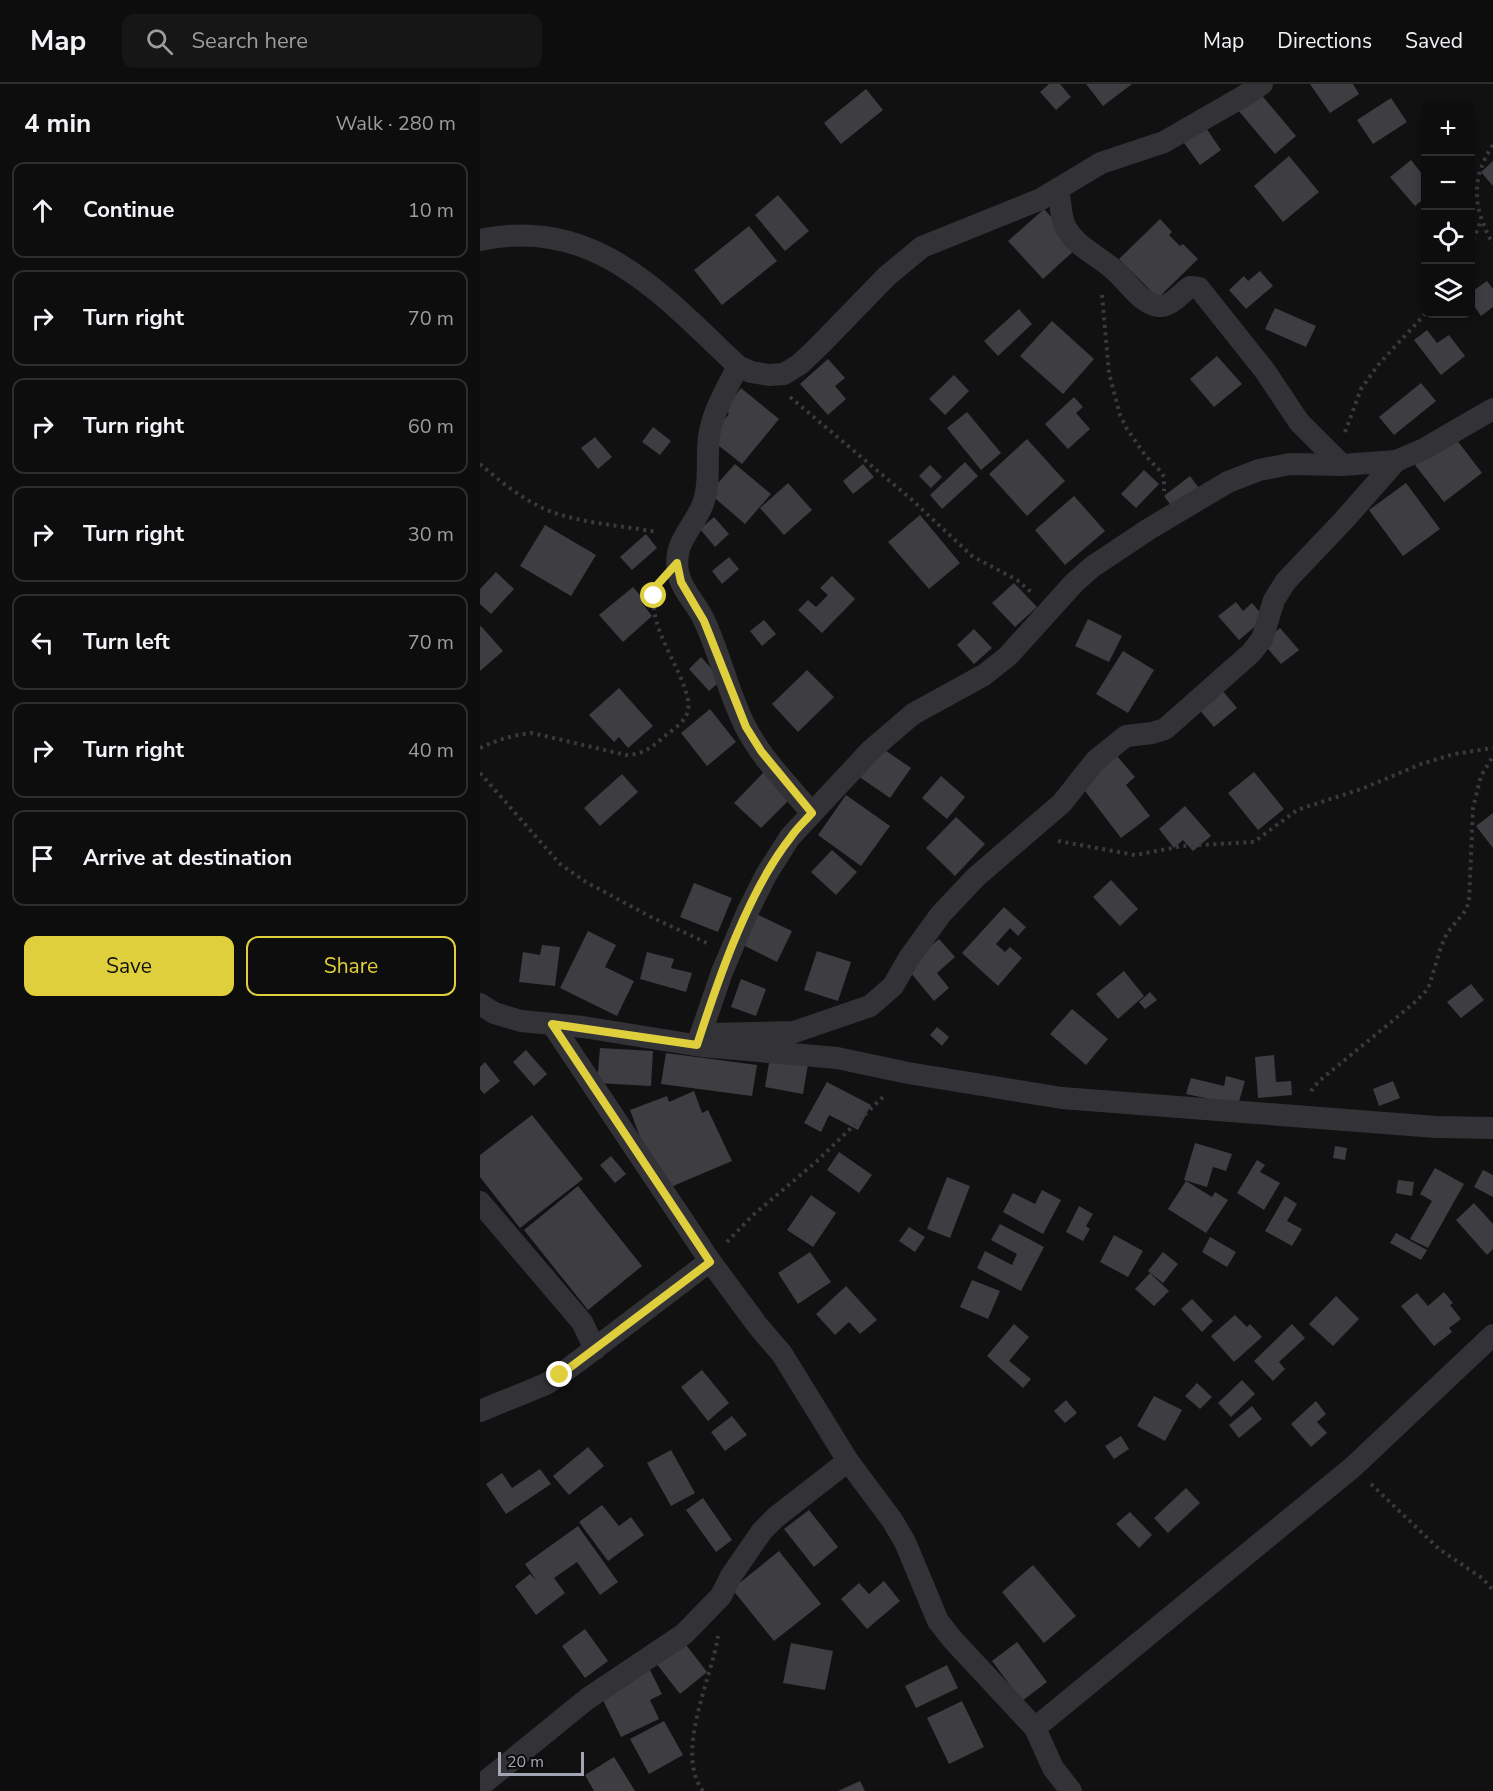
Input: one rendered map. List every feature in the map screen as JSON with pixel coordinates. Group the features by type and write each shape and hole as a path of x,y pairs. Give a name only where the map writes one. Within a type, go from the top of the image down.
{"street":[{"path":"480,240 513,235 536,236 582,245 602,254 638,276 672,304 738,366 751,372 769,375 784,374 800,364 887,276 922,247 1041,199 1101,164 1164,142 1262,84"},
{"path":"1058,190 1065,226 1071,234 1086,250 1119,273 1140,296 1157,306 1165,305 1190,287 1199,288 1265,371 1294,416 1339,462"},
{"path":"738,366 719,405 709,434 706,491 702,505 681,539 677,563 681,582 704,621 746,727 761,751 812,813"},
{"path":"699,1039 730,952 766,875 790,837 871,750 912,714 984,675 1008,656 1092,567 1149,529 1228,482 1259,470 1290,464 1396,461 1424,449 1493,409"},
{"path":"699,1039 794,1032 870,1006 893,986 909,958 941,914 976,877 1062,803 1096,760 1126,736 1165,729 1251,653 1262,639 1274,600 1282,586 1396,461"},
{"path":"480,1004 494,1013 521,1021 699,1039 837,1058 908,1073 1062,1098 1436,1127 1493,1128"},
{"path":"552,1024 710,1262 782,1354 848,1461 874,1494 905,1542 938,1621 1035,1728 1053,1768 1071,1791"},
{"path":"480,1202 582,1322 595,1349"},
{"path":"480,1411 546,1384 710,1262"},
{"path":"1035,1728 1353,1467 1493,1335"},
{"path":"480,1786 586,1699 684,1634 721,1596 731,1576 762,1531 776,1517 848,1461"}],"path":[{"path":"1493,145 1485,157 1476,183 1476,204 1481,220 1493,243"},
{"path":"1475,234 1481,220"},
{"path":"1100,258 1109,373 1120,415 1126,429 1164,477 1162,499 1149,529"},
{"path":"1339,462 1351,414 1361,388 1378,365 1421,317"},
{"path":"769,375 793,400 845,441 972,556 1017,580 1052,608"},
{"path":"480,464 507,488 555,513 585,521 658,532 681,539"},
{"path":"480,748 517,735 532,734 635,755 645,752 674,729 686,716 689,708 685,691 657,626 653,611 658,584 677,563"},
{"path":"1023,836 1135,855 1183,846 1254,842 1297,810 1364,788 1421,764 1454,754 1493,748"},
{"path":"1296,1116 1319,1081 1428,989 1444,940 1462,917 1469,901 1473,808 1481,776 1493,756"},
{"path":"480,773 560,864 586,882 651,917 730,952"},
{"path":"710,1262 752,1216 817,1161 908,1073"},
{"path":"1353,1467 1439,1549 1482,1578 1493,1590"},
{"path":"702,1791 694,1776 693,1752 700,1706 715,1654 721,1596"}],"building":[{"path":"1049,84 1060,84 1071,97 1056,110 1040,92"},
{"path":"1086,84 1132,84 1103,106"},
{"path":"1310,84 1353,84 1359,94 1330,113"},
{"path":"866,89 883,110 841,144 824,123"},
{"path":"1259,92 1296,136 1275,154 1238,110"},
{"path":"1391,98 1407,122 1373,144 1357,120"},
{"path":"1206,128 1221,150 1200,165 1184,143"},
{"path":"1289,156 1319,192 1283,222 1254,186"},
{"path":"1411,160 1421,173 1421,201 1415,206 1390,177"},
{"path":"1493,161 1493,186 1481,172"},
{"path":"778,195 809,231 785,251 755,215"},
{"path":"1044,209 1078,247 1043,279 1008,241"},
{"path":"1160,219 1172,232 1169,235 1180,246 1183,244 1198,259 1158,298 1119,259"},
{"path":"749,226 777,261 722,305 694,270"},
{"path":"1260,271 1273,286 1246,309 1229,290 1244,276 1248,281"},
{"path":"1487,281 1493,289 1493,307 1481,316 1475,307 1475,289"},
{"path":"1275,308 1316,326 1306,347 1265,329"},
{"path":"1019,309 1032,324 998,356 984,341"},
{"path":"1052,321 1094,359 1063,394 1020,356"},
{"path":"1427,330 1437,343 1449,335 1465,356 1441,375 1414,340"},
{"path":"1217,356 1242,384 1214,407 1190,379"},
{"path":"828,359 845,378 835,386 846,399 828,415 800,384"},
{"path":"954,375 969,391 945,415 929,399"},
{"path":"1421,383 1436,401 1394,435 1379,417"},
{"path":"741,388 779,419 742,464 709,438 729,414 724,410"},
{"path":"1074,397 1083,407 1076,413 1090,429 1068,449 1045,424"},
{"path":"967,412 1001,453 981,470 947,428"},
{"path":"653,427 671,441 660,455 642,442"},
{"path":"1453,435 1482,473 1444,502 1415,465"},
{"path":"595,437 612,457 598,469 581,448"},
{"path":"1027,439 1065,481 1027,516 989,474"},
{"path":"965,462 978,476 942,509 930,495"},
{"path":"735,464 771,494 745,524 709,493"},
{"path":"863,464 874,477 853,494 843,481"},
{"path":"930,465 942,477 931,488 919,476"},
{"path":"1144,470 1159,484 1136,508 1121,494"},
{"path":"1190,476 1201,491 1175,511 1164,496"},
{"path":"788,483 812,510 784,535 760,508"},
{"path":"1406,483 1440,529 1403,556 1369,510"},
{"path":"1074,496 1105,531 1065,565 1035,530"},
{"path":"920,515 960,563 929,589 888,542"},
{"path":"714,517 729,534 715,547 700,529"},
{"path":"545,525 596,555 571,596 520,566"},
{"path":"646,534 657,548 632,570 620,557"},
{"path":"729,557 739,569 722,584 712,571"},
{"path":"496,572 514,589 491,614 480,604 480,589"},
{"path":"832,576 855,599 822,633 798,610 808,600 816,607 828,595 820,588"},
{"path":"1014,583 1037,607 1015,627 992,603"},
{"path":"633,587 645,601 642,603 652,616 623,642 599,615"},
{"path":"1236,602 1243,611 1252,603 1265,618 1239,640 1218,616"},
{"path":"1088,619 1122,636 1109,662 1075,646"},
{"path":"764,620 776,634 762,646 750,631"},
{"path":"480,627 503,651 480,671"},
{"path":"1280,628 1299,650 1281,664 1262,642"},
{"path":"974,629 992,648 974,664 957,645"},
{"path":"1123,651 1154,670 1128,713 1096,694"},
{"path":"701,657 722,680 709,691 689,669"},
{"path":"807,670 834,697 798,732 772,704"},
{"path":"619,688 653,726 628,748 619,737 614,742 589,715"},
{"path":"1221,689 1237,708 1214,727 1198,708"},
{"path":"710,709 736,742 707,766 681,733"},
{"path":"879,746 911,768 890,798 858,776"},
{"path":"1117,756 1135,777 1126,785 1150,816 1121,838 1082,787"},
{"path":"764,772 791,798 761,828 734,803"},
{"path":"1254,772 1284,809 1258,830 1228,793"},
{"path":"622,774 638,792 600,826 584,808"},
{"path":"941,776 965,797 947,819 922,798"},
{"path":"846,795 890,826 861,866 818,835"},
{"path":"1185,806 1211,836 1193,851 1183,840 1174,848 1159,829"},
{"path":"1493,813 1493,848 1476,826"},
{"path":"956,817 985,844 955,876 926,848"},
{"path":"832,850 857,872 836,895 811,872"},
{"path":"1111,880 1138,909 1120,926 1093,897"},
{"path":"694,883 732,898 718,932 680,917"},
{"path":"1004,907 1026,927 1018,936 1010,928 996,944 1005,952 1010,947 1022,958 998,986 962,953"},
{"path":"754,913 792,931 777,962 739,943"},
{"path":"588,931 616,945 605,967 634,981 617,1016 560,988"},
{"path":"939,939 955,957 937,973 949,988 934,1001 906,967"},
{"path":"542,945 560,947 555,986 519,982 523,952 540,955"},
{"path":"817,951 851,962 838,1001 804,990"},
{"path":"647,952 674,959 671,968 692,973 686,992 640,979"},
{"path":"1124,971 1144,996 1118,1019 1096,994"},
{"path":"741,979 766,989 756,1016 731,1007"},
{"path":"1471,984 1484,1000 1461,1018 1447,1002"},
{"path":"1150,992 1157,1000 1145,1009 1139,1002"},
{"path":"1072,1009 1108,1039 1086,1065 1050,1034"},
{"path":"937,1027 949,1037 942,1046 930,1035"},
{"path":"600,1048 653,1051 651,1086 597,1083"},
{"path":"526,1050 547,1074 534,1086 513,1062"},
{"path":"666,1053 757,1065 752,1096 661,1084"},
{"path":"1274,1055 1276,1082 1291,1081 1292,1095 1258,1098 1255,1057"},
{"path":"770,1057 808,1064 803,1094 765,1087"},
{"path":"485,1062 500,1081 484,1094 480,1089 480,1067"},
{"path":"1226,1076 1245,1081 1238,1105 1186,1094 1191,1078 1224,1086"},
{"path":"1393,1081 1400,1098 1379,1106 1373,1089"},
{"path":"827,1082 871,1105 858,1130 829,1115 821,1132 804,1123"},
{"path":"694,1091 702,1113 708,1110 732,1161 666,1189 640,1137 630,1110 667,1096 669,1102"},
{"path":"532,1115 583,1179 520,1228 480,1177 480,1155"},
{"path":"1195,1143 1232,1154 1226,1171 1213,1167 1207,1187 1184,1180"},
{"path":"1335,1146 1347,1148 1345,1160 1333,1158"},
{"path":"839,1152 872,1175 859,1193 827,1170"},
{"path":"611,1156 626,1174 615,1183 600,1165"},
{"path":"1257,1160 1265,1165 1260,1172 1280,1183 1264,1210 1237,1193"},
{"path":"1435,1168 1464,1184 1428,1248 1410,1239 1432,1201 1420,1194"},
{"path":"1483,1170 1493,1175 1493,1197 1474,1187"},
{"path":"947,1177 970,1186 950,1238 927,1229"},
{"path":"1398,1180 1414,1182 1412,1196 1396,1193"},
{"path":"1186,1181 1212,1197 1215,1192 1228,1200 1206,1233 1168,1209"},
{"path":"578,1186 642,1266 588,1310 524,1230"},
{"path":"1042,1190 1061,1200 1043,1234 1003,1212 1013,1193 1035,1204"},
{"path":"811,1195 836,1213 813,1247 787,1230"},
{"path":"1285,1196 1297,1204 1287,1221 1302,1229 1292,1246 1265,1231"},
{"path":"1474,1203 1493,1224 1493,1249 1487,1255 1456,1220"},
{"path":"1079,1206 1093,1214 1086,1226 1090,1229 1083,1241 1066,1232"},
{"path":"1000,1224 1044,1247 1021,1291 977,1268 985,1251 1012,1265 1017,1254 991,1240"},
{"path":"909,1227 925,1237 915,1252 899,1241"},
{"path":"1396,1233 1427,1250 1421,1260 1390,1243"},
{"path":"1114,1235 1143,1251 1128,1277 1100,1262"},
{"path":"1210,1237 1236,1252 1227,1267 1202,1252"},
{"path":"810,1252 831,1282 798,1304 778,1273"},
{"path":"1163,1252 1178,1264 1163,1283 1148,1271"},
{"path":"1150,1273 1169,1291 1154,1306 1135,1289"},
{"path":"972,1280 1000,1291 988,1319 960,1307"},
{"path":"846,1286 877,1320 860,1334 849,1322 835,1335 816,1314"},
{"path":"1444,1292 1453,1303 1450,1305 1461,1319 1449,1328 1452,1332 1434,1346 1401,1306 1417,1293 1428,1306"},
{"path":"1336,1296 1359,1319 1333,1346 1309,1324"},
{"path":"1192,1299 1213,1321 1202,1332 1181,1309"},
{"path":"1235,1315 1247,1327 1250,1324 1262,1337 1234,1362 1211,1336"},
{"path":"1014,1324 1029,1337 1009,1361 1031,1379 1023,1388 987,1356"},
{"path":"1292,1324 1305,1338 1279,1362 1285,1369 1273,1381 1254,1361"},
{"path":"702,1370 729,1403 708,1421 681,1387"},
{"path":"1242,1380 1255,1394 1231,1417 1218,1403"},
{"path":"1197,1383 1212,1397 1200,1409 1185,1396"},
{"path":"1154,1396 1182,1410 1165,1441 1137,1426"},
{"path":"1066,1400 1077,1413 1065,1423 1054,1411"},
{"path":"1316,1401 1326,1414 1317,1422 1327,1433 1311,1447 1291,1424"},
{"path":"1252,1406 1262,1419 1239,1438 1229,1425"},
{"path":"732,1416 747,1435 725,1451 711,1432"},
{"path":"1121,1436 1129,1449 1114,1459 1105,1446"},
{"path":"588,1447 604,1466 569,1495 553,1476"},
{"path":"671,1450 695,1493 671,1506 647,1463"},
{"path":"540,1469 551,1484 506,1514 486,1484 502,1473 512,1488"},
{"path":"1186,1488 1200,1503 1168,1533 1154,1518"},
{"path":"703,1498 732,1540 716,1552 686,1510"},
{"path":"602,1505 619,1526 631,1517 644,1535 608,1561 579,1522"},
{"path":"809,1510 838,1547 814,1567 784,1529"},
{"path":"1130,1512 1152,1535 1139,1548 1116,1524"},
{"path":"578,1526 618,1582 600,1595 577,1562 554,1578 565,1593 536,1615 515,1586 530,1574 536,1580 525,1564"},
{"path":"779,1551 821,1604 774,1641 732,1589"},
{"path":"1033,1565 1076,1616 1044,1643 1002,1592"},
{"path":"884,1581 900,1601 867,1629 841,1599 859,1583 869,1594"},
{"path":"585,1629 608,1661 585,1678 562,1646"},
{"path":"683,1641 707,1672 680,1694 656,1663"},
{"path":"1017,1642 1047,1682 1022,1701 992,1661"},
{"path":"791,1643 833,1651 825,1690 783,1683"},
{"path":"947,1665 958,1688 916,1708 905,1686"},
{"path":"650,1670 662,1694 650,1700 659,1719 621,1737 600,1694"},
{"path":"962,1701 984,1747 949,1764 927,1718"},
{"path":"664,1721 683,1755 649,1774 630,1739"},
{"path":"614,1757 635,1791 594,1791 585,1775"},
{"path":"860,1781 865,1791 838,1791"}],"route":[{"path":"560,1375 710,1262 552,1024 697,1045 722,972 747,913 766,875 790,837 812,813 761,751 746,727 704,621 681,582 677,563 658,584 654,596"}]}
